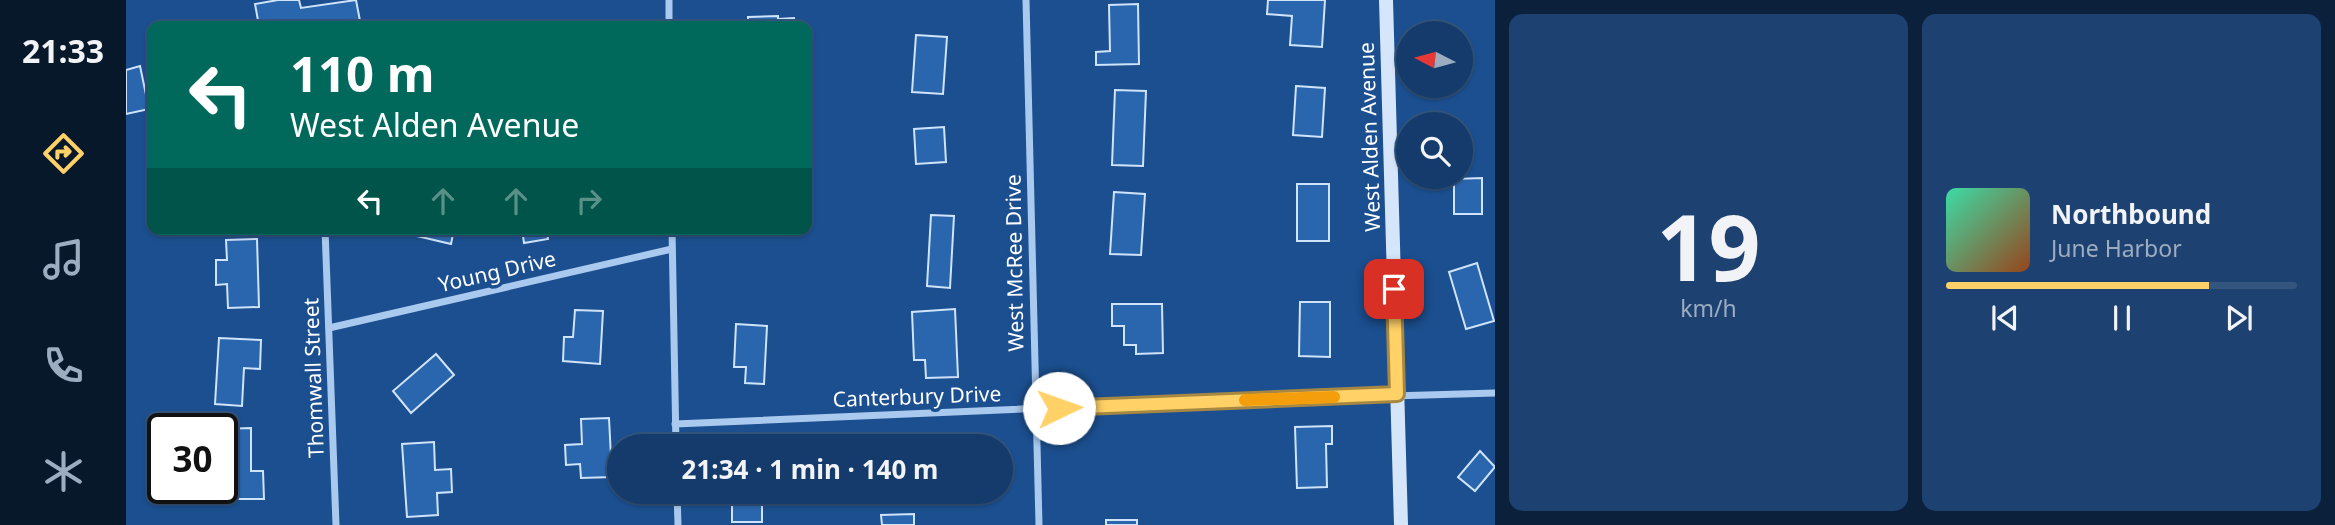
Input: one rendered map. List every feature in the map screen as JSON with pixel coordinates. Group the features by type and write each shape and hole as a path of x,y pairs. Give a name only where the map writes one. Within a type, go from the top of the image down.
{"street":[{"path":"669,0 669,21"},
{"name":"West McRee Drive","path":"1026,0 1034,409 1040,525"},
{"name":"West Alden Avenue","path":"1386,0 1401,525"},
{"name":"Thomwall Street","path":"325,235 336,525"},
{"path":"672,235 675,434"},
{"name":"Young Drive","path":"329,328 672,249"},
{"name":"Canterbury Drive","path":"675,424 1397,394 1495,393"},
{"path":"677,504 678,525"}],"building":[{"path":"299,0 301,8 356,0 360,21 258,21 255,4"},
{"path":"1268,0 1325,0 1322,47 1290,45 1292,16 1267,14"},
{"path":"1138,4 1139,64 1096,65 1096,52 1110,51 1109,5"},
{"path":"778,16 778,19 794,18 794,21 748,21 748,17"},
{"path":"916,35 947,37 943,94 912,92"},
{"path":"140,66 147,109 126,114 126,70"},
{"path":"1296,86 1325,88 1322,137 1293,135"},
{"path":"1115,90 1146,91 1143,166 1112,165"},
{"path":"944,127 946,162 916,164 914,129"},
{"path":"1473,178 1482,178 1482,214 1454,214 1454,189 1473,189"},
{"path":"1297,184 1329,184 1329,241 1297,241"},
{"path":"1114,192 1145,194 1141,255 1110,254"},
{"path":"931,215 954,216 950,288 927,286"},
{"path":"413,235 453,235 451,244"},
{"path":"523,235 548,235 548,239 524,243"},
{"path":"257,239 259,307 228,308 227,284 216,285 216,260 227,260 226,240"},
{"path":"1477,263 1494,321 1466,329 1449,272"},
{"path":"1300,302 1330,302 1330,357 1299,356"},
{"path":"1112,304 1162,304 1163,353 1136,354 1136,345 1124,345 1124,326 1112,326"},
{"path":"955,309 958,377 926,378 925,360 914,360 912,312"},
{"path":"575,310 603,311 600,364 563,361 564,337 573,337"},
{"path":"736,324 767,326 764,384 745,383 746,367 734,367"},
{"path":"219,338 261,340 260,369 244,368 242,406 215,404"},
{"path":"436,354 454,375 411,413 393,391"},
{"path":"609,418 607,477 581,478 580,464 566,465 565,445 582,444 581,419"},
{"path":"1332,426 1332,444 1326,444 1327,487 1297,488 1295,427"},
{"path":"238,428 251,428 251,471 263,471 264,499 238,499"},
{"path":"434,442 435,470 451,469 452,492 437,493 438,515 407,517 402,444"},
{"path":"1480,451 1495,467 1475,491 1458,477"},
{"path":"732,504 762,504 762,522 732,522"},
{"path":"914,514 914,525 882,525 881,515"},
{"path":"1106,520 1137,520 1137,525 1106,525"}],"slow traffic":[{"path":"1245,400 1334,397"}],"route":[{"path":"1059,408 1397,394 1394,289"}]}
